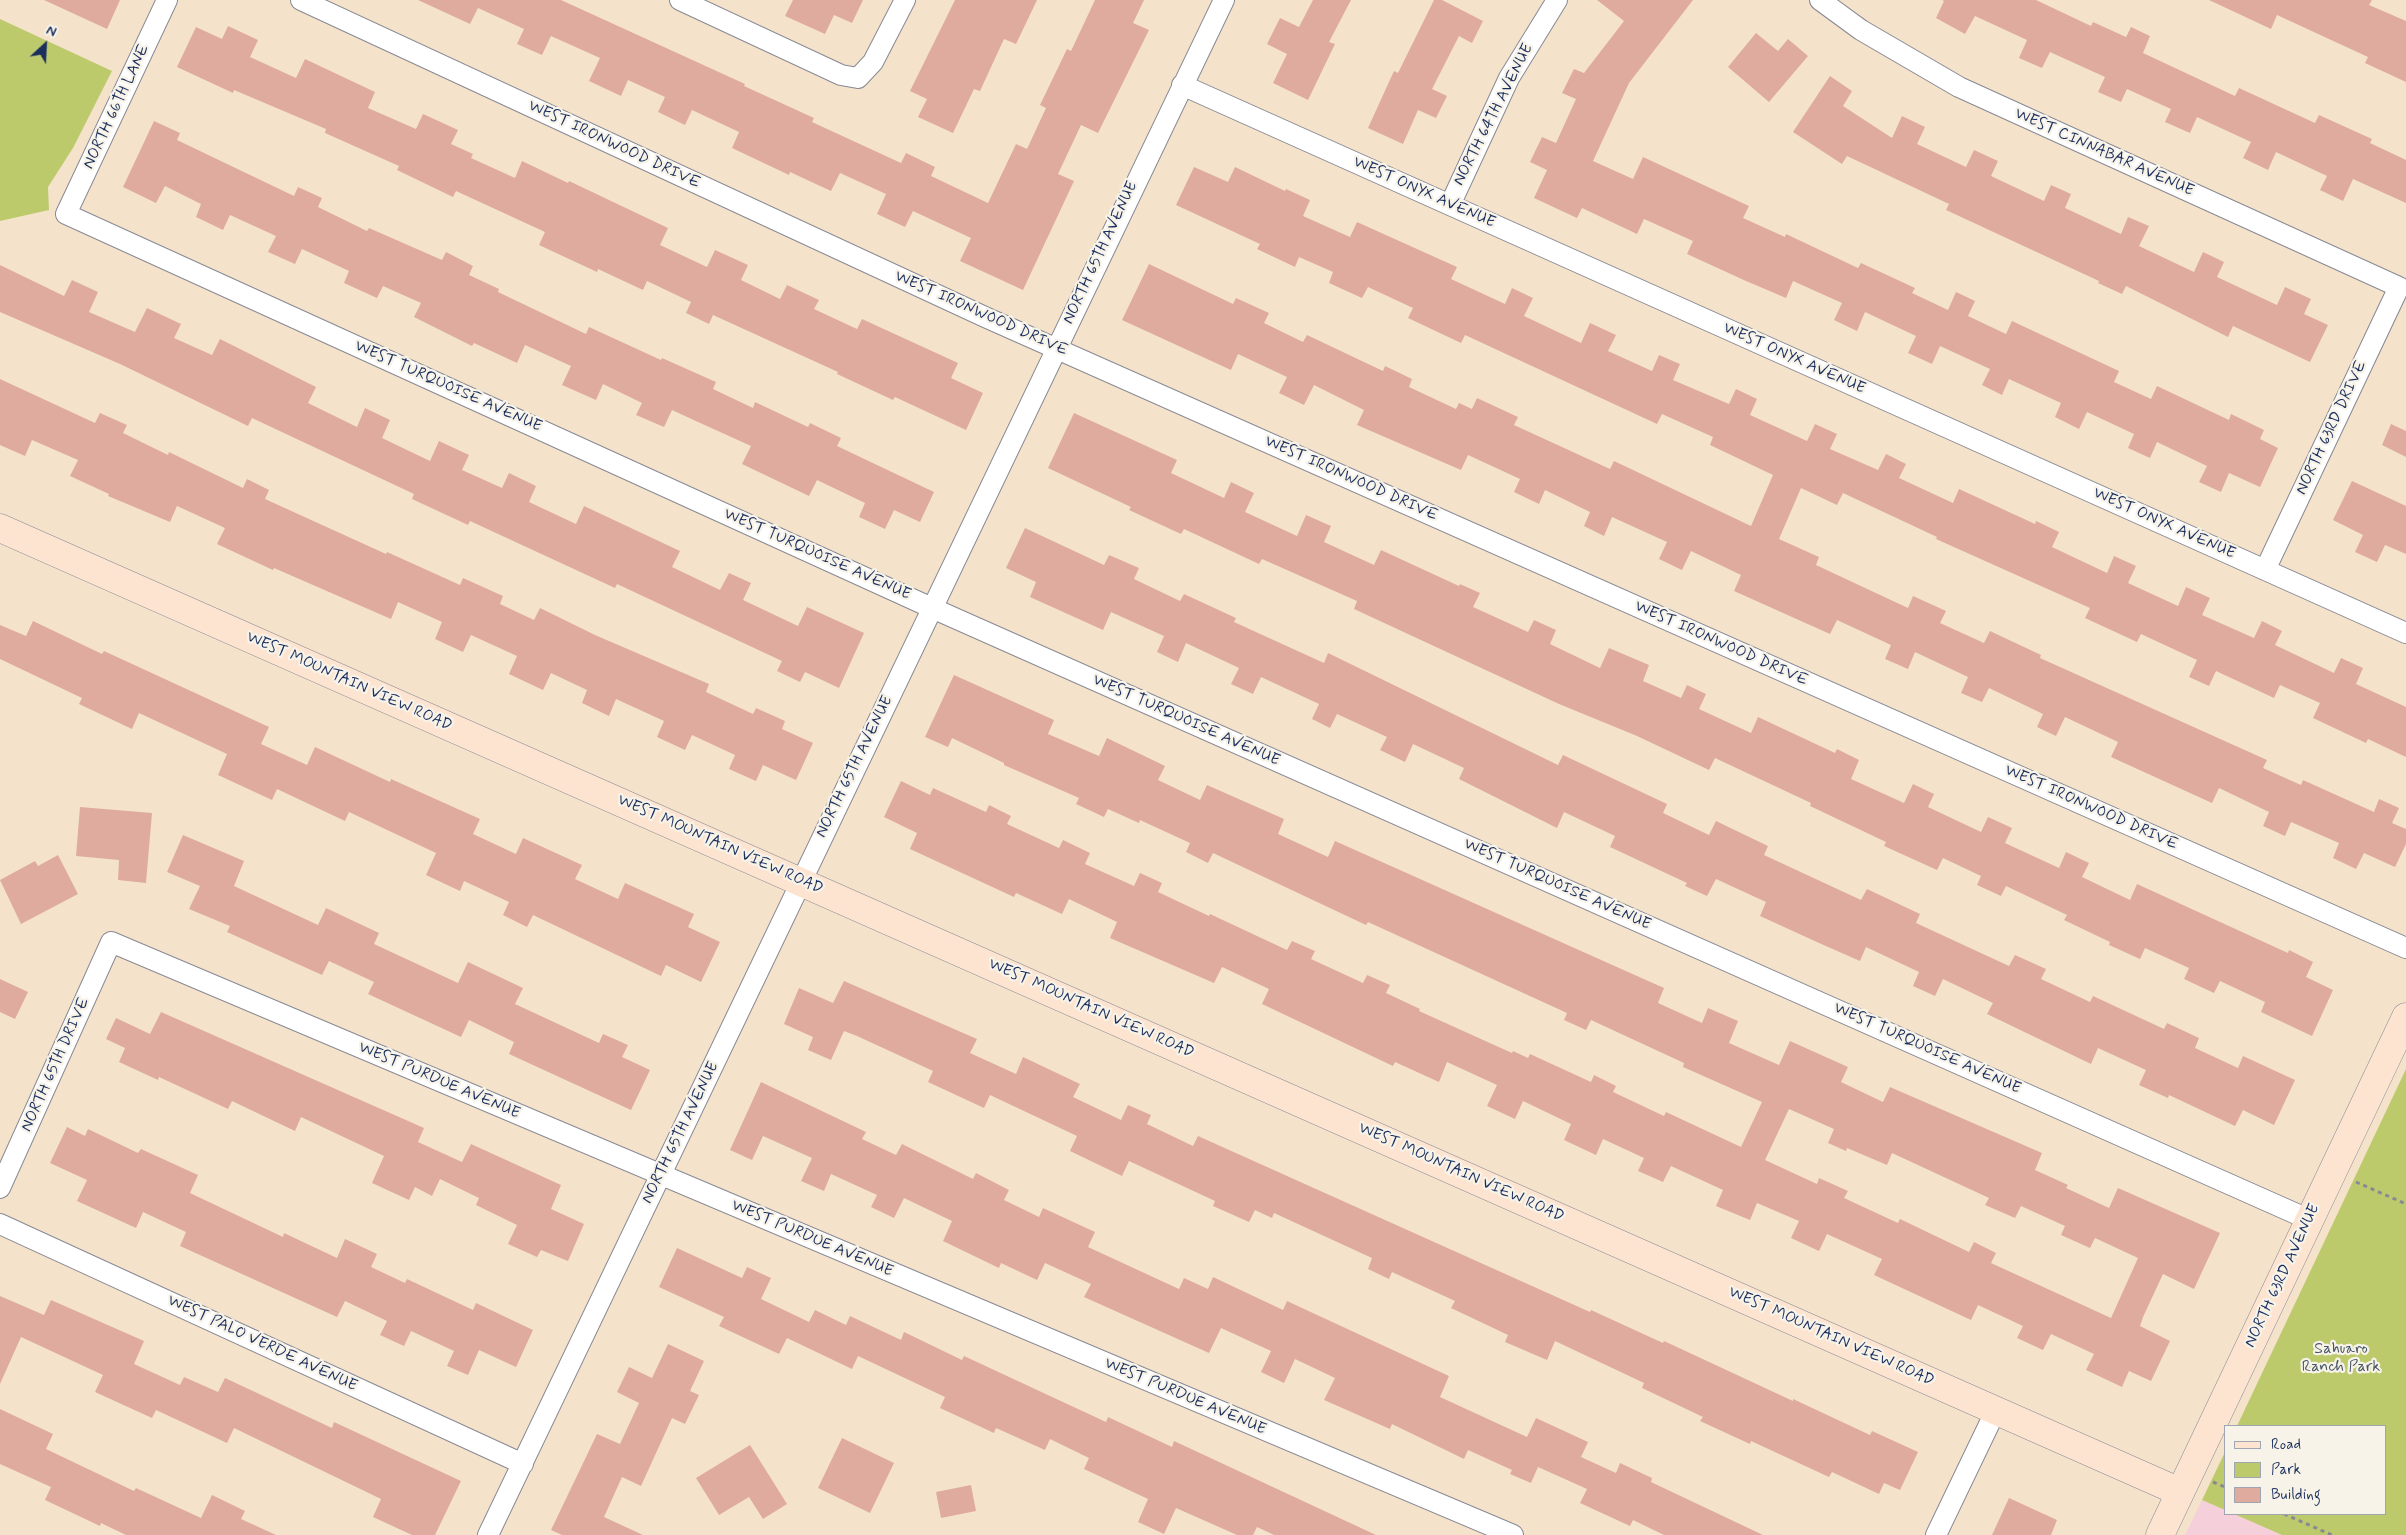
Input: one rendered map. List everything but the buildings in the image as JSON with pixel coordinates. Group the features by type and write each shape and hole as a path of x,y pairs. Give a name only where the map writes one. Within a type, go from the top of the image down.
{"street":[{"name":"NORTH 66TH LANE","path":"66,214 167,0"},
{"name":"WEST IRONWOOD DRIVE","path":"301,0 1056,348 2406,948"},
{"path":"680,0 841,75 858,78 873,62 905,0"},
{"name":"NORTH 65TH AVENUE","path":"488,1535 1224,0"},
{"name":"NORTH 64TH AVENUE","path":"1450,205 1509,78 1557,0"},
{"name":"WEST CINNABAR AVENUE","path":"1820,0 1861,30 1959,87 2399,287"},
{"name":"WEST ONYX AVENUE","path":"1182,85 2406,633"},
{"name":"WEST TURQUOISE AVENUE","path":"66,214 932,608 2310,1220"},
{"name":"NORTH 63RD DRIVE","path":"2266,570 2399,287"},
{"name":"WEST MOUNTAIN VIEW ROAD","path":"0,528 2180,1492"},
{"name":"WEST PURDUE AVENUE","path":"111,942 660,1176 1513,1535"},
{"name":"NORTH 65TH DRIVE","path":"0,1188 111,942"},
{"name":"NORTH 63RD AVENUE","path":"2160,1535 2406,1017"},
{"name":"WEST PALO VERDE AVENUE","path":"0,1224 523,1464"},
{"path":"1936,1535 1996,1410"}],"path":[{"path":"2333,1171 2406,1204"},
{"path":"2286,1515 2332,1535"}],"shaded area":[{"path":"2202,1500 2224,1510 2224,1515 2236,1515 2282,1535 2185,1535"}],"green space":[{"path":"0,19 112,71 73,148 48,187 49,210 0,221"},
{"name":"Sahuaro Ranch Park","path":"2406,1069 2406,1535 2282,1535 2236,1515 2386,1515 2386,1425 2237,1425"},
{"path":"2224,1454 2224,1510 2202,1500"}]}
